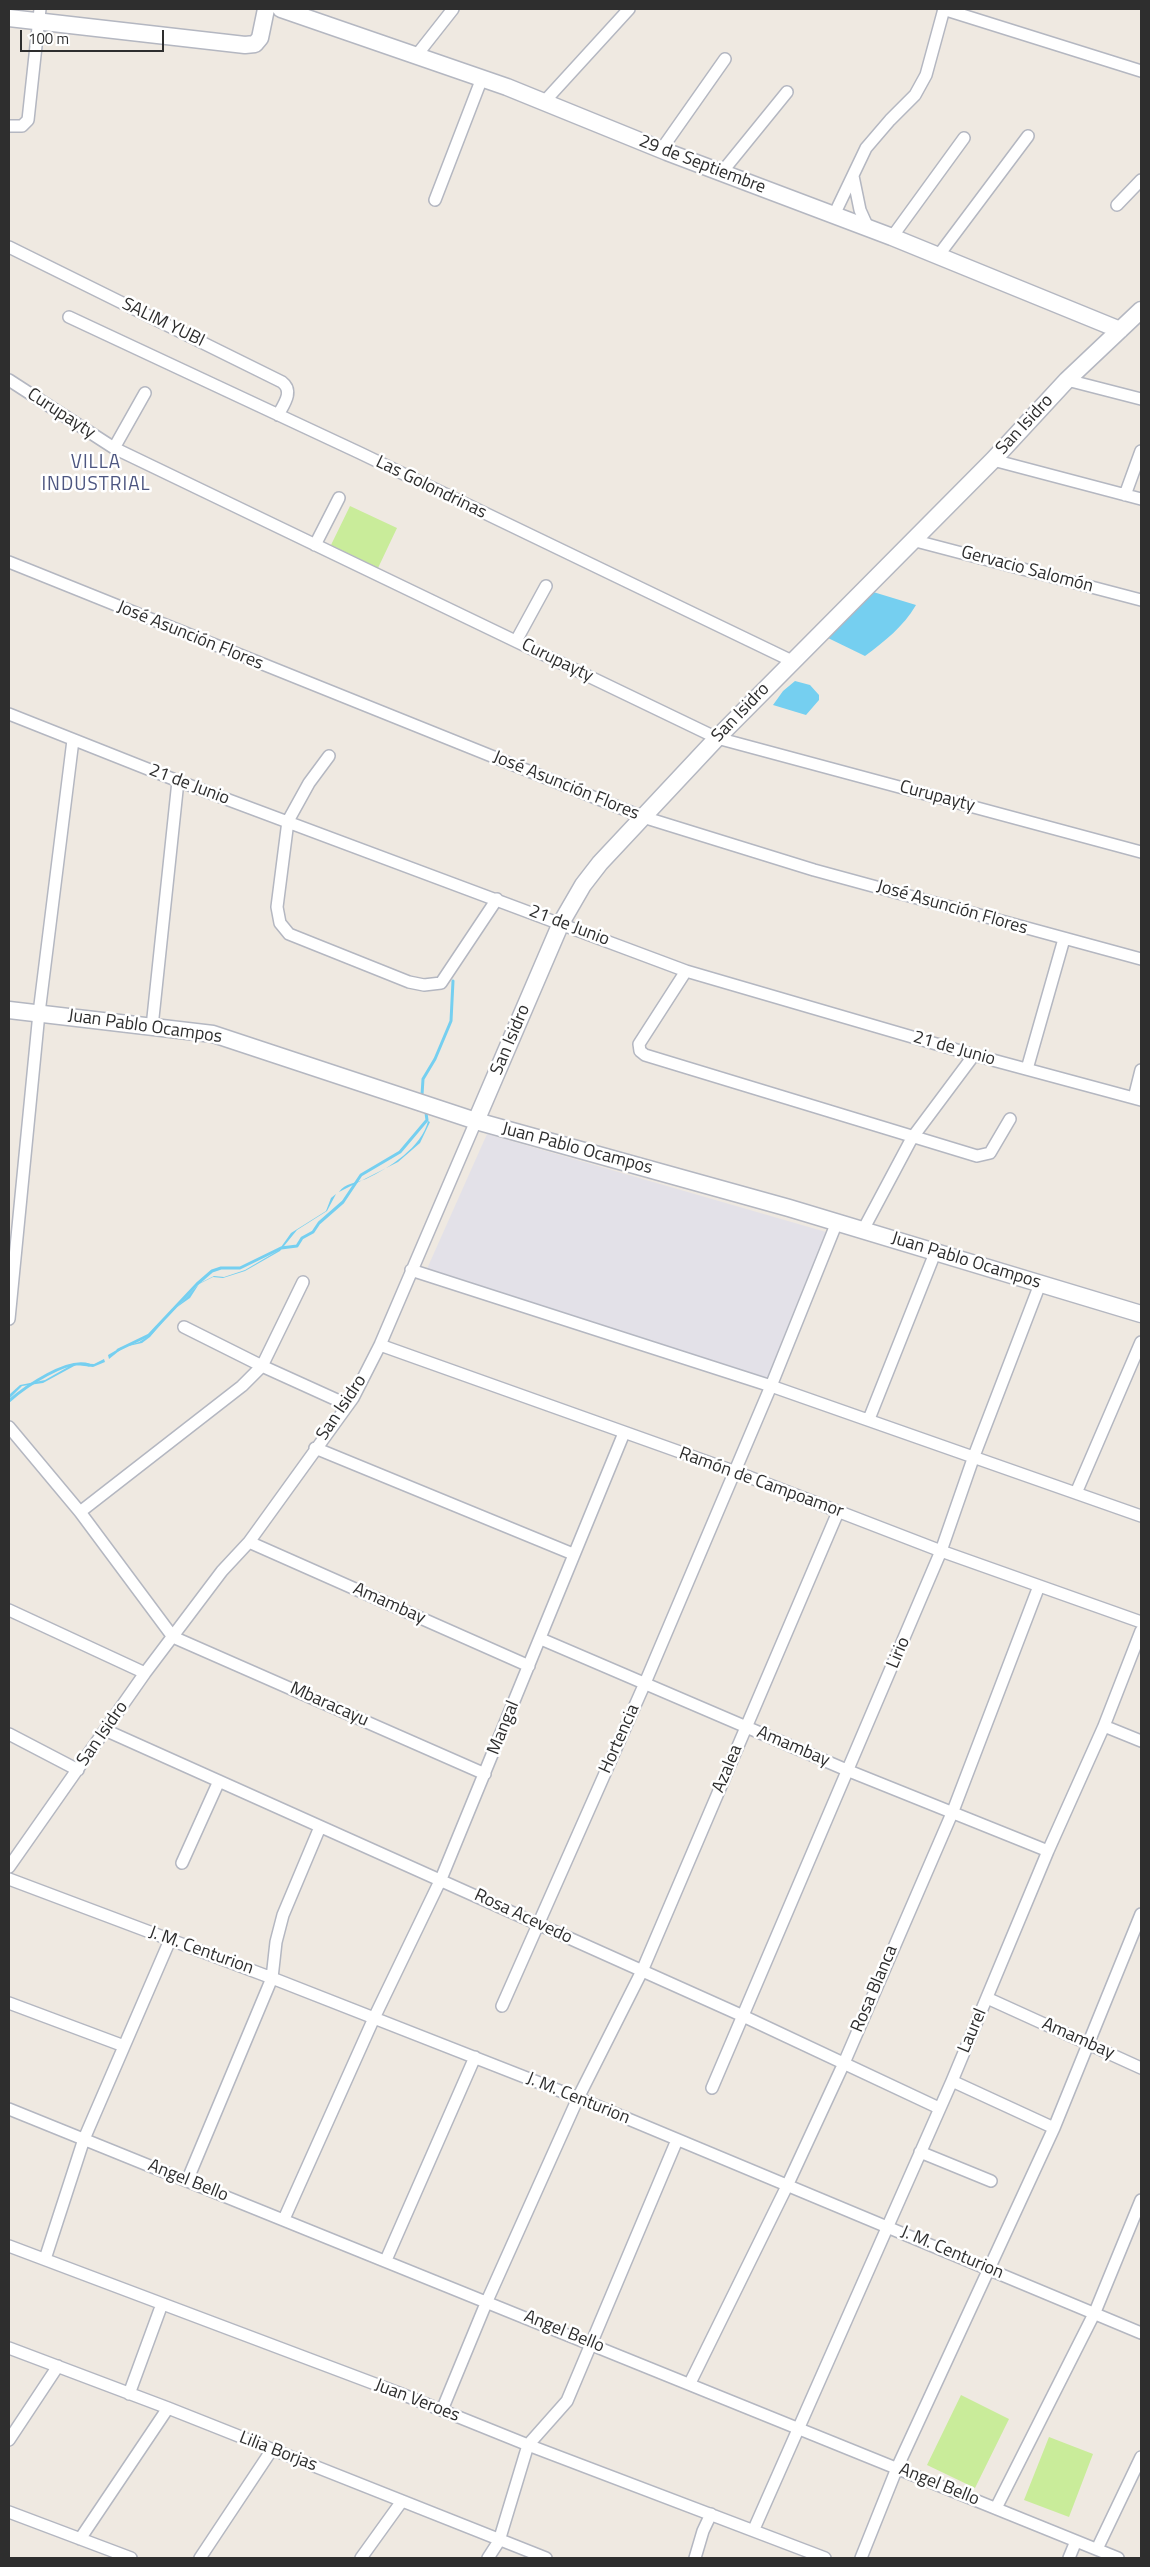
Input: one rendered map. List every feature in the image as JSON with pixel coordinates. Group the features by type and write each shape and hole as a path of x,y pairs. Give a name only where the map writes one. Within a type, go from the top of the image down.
{"street":[{"path":"9,18 39,15 245,45 254,44 260,38 266,9"},
{"name":"29 de Septiembre","path":"281,9 482,78 661,150 869,230 892,237 1120,330"},
{"path":"416,56 453,9"},
{"path":"544,102 629,9"},
{"path":"834,215 866,148 915,95 926,75 944,9 1141,70"},
{"path":"9,126 22,126 28,120 39,15"},
{"path":"661,150 725,59"},
{"path":"435,200 482,78"},
{"path":"722,172 786,92"},
{"path":"938,256 1028,136"},
{"path":"892,237 964,138"},
{"path":"853,176 860,210 869,230"},
{"path":"1116,205 1141,180"},
{"name":"SALIM YUBI","path":"9,247 287,385 288,392 278,415"},
{"name":"San Isidro","path":"11,1860 78,1770 145,1673 222,1572 249,1542 348,1405 380,1345 561,923 583,885 600,864 717,738 993,460 1066,380 1141,310"},
{"name":"Las Golondrinas","path":"69,317 792,661"},
{"name":"Curupayty","path":"9,380 114,448 717,738 1141,852"},
{"path":"1066,380 1141,399"},
{"path":"114,448 145,393"},
{"path":"1125,495 1141,451"},
{"path":"993,460 1141,499"},
{"path":"315,545 339,498"},
{"name":"Gervacio Salomón","path":"912,540 1141,600"},
{"name":"José Asunción Flores","path":"9,562 643,817 814,870 1141,960"},
{"path":"516,641 546,586"},
{"name":"21 de Junio","path":"9,714 178,781 686,971 974,1055 1138,1099"},
{"path":"9,1319 13,1228 73,740"},
{"path":"328,756 309,783 288,821 277,907 280,923 289,934 409,982 432,985 441,983 497,899"},
{"path":"152,1026 178,781"},
{"path":"1027,1069 1064,939"},
{"path":"686,971 638,1044 640,1051 645,1055 912,1138 977,1156 985,1156 990,1153 1010,1119"},
{"name":"Juan Pablo Ocampos","path":"9,1010 213,1034 476,1121 837,1222 1141,1314"},
{"path":"863,1230 912,1138 974,1055"},
{"path":"1138,1099 1141,1070"},
{"name":"Hortencia","path":"502,2006 736,1472 837,1222"},
{"path":"869,1419 935,1253"},
{"path":"411,1270 869,1419 1141,1516"},
{"path":"80,1512 242,1386 262,1366 303,1282"},
{"name":"Lirio","path":"712,2088 849,1771 941,1551 974,1456 1040,1284"},
{"path":"184,1326 262,1366 348,1405"},
{"path":"1076,1493 1141,1342"},
{"name":"Ramón de Campoamor","path":"380,1345 736,1472 941,1551 1141,1622"},
{"path":"9,1428 80,1512 173,1637"},
{"name":"Mangal","path":"284,2219 374,2018 441,1879 624,1433"},
{"path":"316,1448 573,1554"},
{"name":"Azalea","path":"442,2410 487,2301 578,2098 642,1971 838,1512"},
{"name":"Amambay","path":"249,1542 529,1666"},
{"name":"Rosa Blanca","path":"690,2383 787,2186 844,2063 953,1811 1039,1586"},
{"path":"9,1610 145,1673"},
{"name":"Laurel","path":"754,2530 952,2081 1048,1851 1104,1726 1141,1631"},
{"name":"Mbaracayu","path":"173,1637 485,1774"},
{"name":"Amambay","path":"541,1639 849,1771 953,1811 1048,1851"},
{"path":"1104,1726 1141,1741"},
{"name":"Rosa Acevedo","path":"105,1730 320,1827 441,1879 537,1925 742,2016 939,2108"},
{"path":"9,1734 78,1770"},
{"path":"182,1864 219,1781"},
{"path":"187,2180 272,1978 276,1942 283,1915 320,1827"},
{"name":"J. M. Centurion","path":"9,1879 272,1978 578,2098 1095,2312 1141,2333"},
{"path":"861,2558 897,2468 1054,2128 1141,1914"},
{"path":"45,2259 84,2139 170,1940"},
{"name":"Amambay","path":"987,1998 1141,2068"},
{"path":"9,2003 124,2046"},
{"path":"386,2260 475,2058"},
{"path":"952,2081 1054,2128"},
{"name":"Angel Bello","path":"9,2109 592,2343 1118,2558"},
{"path":"488,2558 500,2541 528,2445 567,2401 677,2140"},
{"path":"920,2152 991,2181"},
{"path":"996,2508 1095,2312 1141,2200"},
{"name":"Juan Veroes","path":"9,2246 825,2558"},
{"path":"129,2394 162,2304"},
{"name":"Lilia Borjas","path":"9,2348 168,2408 271,2451 546,2558"},
{"path":"9,2440 58,2366"},
{"path":"80,2539 168,2408"},
{"path":"200,2558 271,2451"},
{"path":"1097,2550 1141,2457"},
{"path":"361,2558 402,2501"},
{"path":"9,2512 131,2558"},
{"path":"695,2558 703,2531 711,2514"},
{"path":"1069,2558 1076,2541"}],"shaded area":[{"path":"487,1134 826,1232 763,1388 426,1271"}],"green space":[{"path":"350,506 397,528 378,568 331,545"},
{"path":"961,2395 1009,2419 975,2488 927,2465"},
{"path":"1049,2437 1093,2454 1069,2517 1024,2500"}],"water":[{"path":"870,591 916,605 899,627 865,656 828,638"},
{"path":"795,681 810,685 819,695 819,700 806,715 773,705 783,691"},
{"path":"428,1121 430,1122 420,1143 398,1162 385,1168 412,1148 425,1131"},
{"path":"362,1181 339,1192 348,1185"},
{"path":"336,1194 327,1211 297,1230 280,1251 245,1271 223,1278 213,1277 199,1284 214,1276 224,1277 245,1270 279,1250 291,1233 326,1211 331,1198"},
{"path":"199,1284 190,1298 176,1308"},
{"path":"165,1319 150,1337 142,1343 124,1347 109,1359 108,1355 120,1348 139,1342 150,1335"},
{"path":"104,1359 105,1362 93,1367 76,1365 43,1383 22,1386 9,1399 10,1394 20,1385 45,1380 75,1363 94,1364"}],"waterway":[{"path":"422,1095 423,1079 435,1059 451,1021 453,981"},
{"path":"118,1350 149,1335 197,1284 212,1271 221,1268 240,1268 281,1248 297,1246 302,1238 313,1232 319,1223 343,1202 361,1175 400,1152 427,1120 426,1113"},
{"path":"9,1401 25,1388 59,1369 70,1365 89,1365"}],"district":[{"name":"VILLA INDUSTRIAL","path":"96,474"}]}
